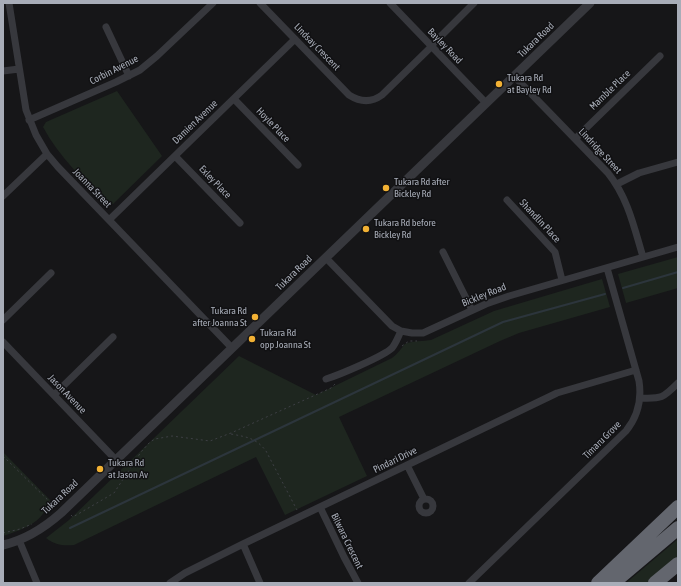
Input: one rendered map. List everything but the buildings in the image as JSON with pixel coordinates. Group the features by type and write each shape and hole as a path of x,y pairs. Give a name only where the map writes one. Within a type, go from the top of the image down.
{"highway":[{"path":"598,583 678,507"},
{"path":"613,583 678,528"},
{"path":"655,583 678,564"}],"street":[{"name":"Joanna Street","path":"9,3 24,102 29,120 47,154 232,348"},
{"name":"Corbin Avenue","path":"29,120 140,70 158,56 213,3"},
{"name":"Lindsay Crescent","path":"260,3 349,95 360,104 374,100 382,95 474,3"},
{"name":"Bayley Road","path":"390,3 486,103"},
{"name":"Tukara Road","path":"3,545 19,540 38,530 55,518 590,3"},
{"path":"106,27 129,76"},
{"name":"Damien Avenue","path":"109,220 295,39"},
{"name":"Mamble Place","path":"575,139 660,56"},
{"path":"3,71 19,69"},
{"name":"Lindridge Street","path":"514,76 617,184 627,204 643,257"},
{"name":"Hoyle Place","path":"234,99 298,165"},
{"path":"3,196 47,154"},
{"name":"Exley Place","path":"175,156 240,223"},
{"path":"617,184 639,173 678,162"},
{"name":"Shandlin Place","path":"507,200 554,252 562,280"},
{"name":"Bickley Road","path":"401,331 418,334 428,331 472,310 509,296 678,247"},
{"path":"443,252 472,310"},
{"path":"326,258 388,322 401,331 395,343 387,352 336,376 326,379"},
{"name":"Timaru Grove","path":"469,583 626,431 635,417 640,398 640,385 607,268"},
{"path":"3,320 51,273"},
{"path":"54,395 113,337"},
{"name":"Jason Avenue","path":"3,342 116,460"},
{"name":"Pindari Drive","path":"170,583 185,573 243,544 557,393 636,370"},
{"path":"640,398 660,398 678,383"},
{"path":"407,465 424,499"},
{"name":"Bilwara Crescent","path":"320,507 358,583"},
{"path":"19,540 37,583"},
{"path":"243,544 260,583"}],"path":[{"path":"399,348 409,341 417,341"},
{"path":"68,515 73,517 114,493 141,452 150,442 156,439 172,436 210,441 331,388 338,382"},
{"path":"231,433 249,437 261,445 266,451 297,510"},
{"path":"3,456 56,508"},
{"path":"3,533 20,529 34,523"}],"shaded area":[{"path":"117,91 162,156 113,204 107,204 64,158 49,138 43,127 46,122"},
{"path":"678,257 678,288 626,303 618,274"},
{"path":"602,279 610,307 519,333 339,417 367,476 285,515 256,457 74,545 59,544 46,538 69,520 239,356 316,395 392,358 407,343 431,340 494,311"},
{"path":"3,452 50,500 47,508 38,520 25,528 3,536"},
{"path":"678,539 678,557 648,583 626,583"}],"waterway":[{"path":"623,288 678,272"},
{"path":"70,528 503,322 605,294"}],"place":[{"name":"Tukara Rd at Bayley Rd","path":"499,84"},
{"name":"Tukara Rd after Bickley Rd","path":"386,188"},
{"name":"Tukara Rd before Bickley Rd","path":"366,229"},
{"name":"Tukara Rd after Joanna St","path":"255,317"},
{"name":"Tukara Rd opp Joanna St","path":"252,339"},
{"name":"Tukara Rd at Jason Av","path":"100,469"}]}
